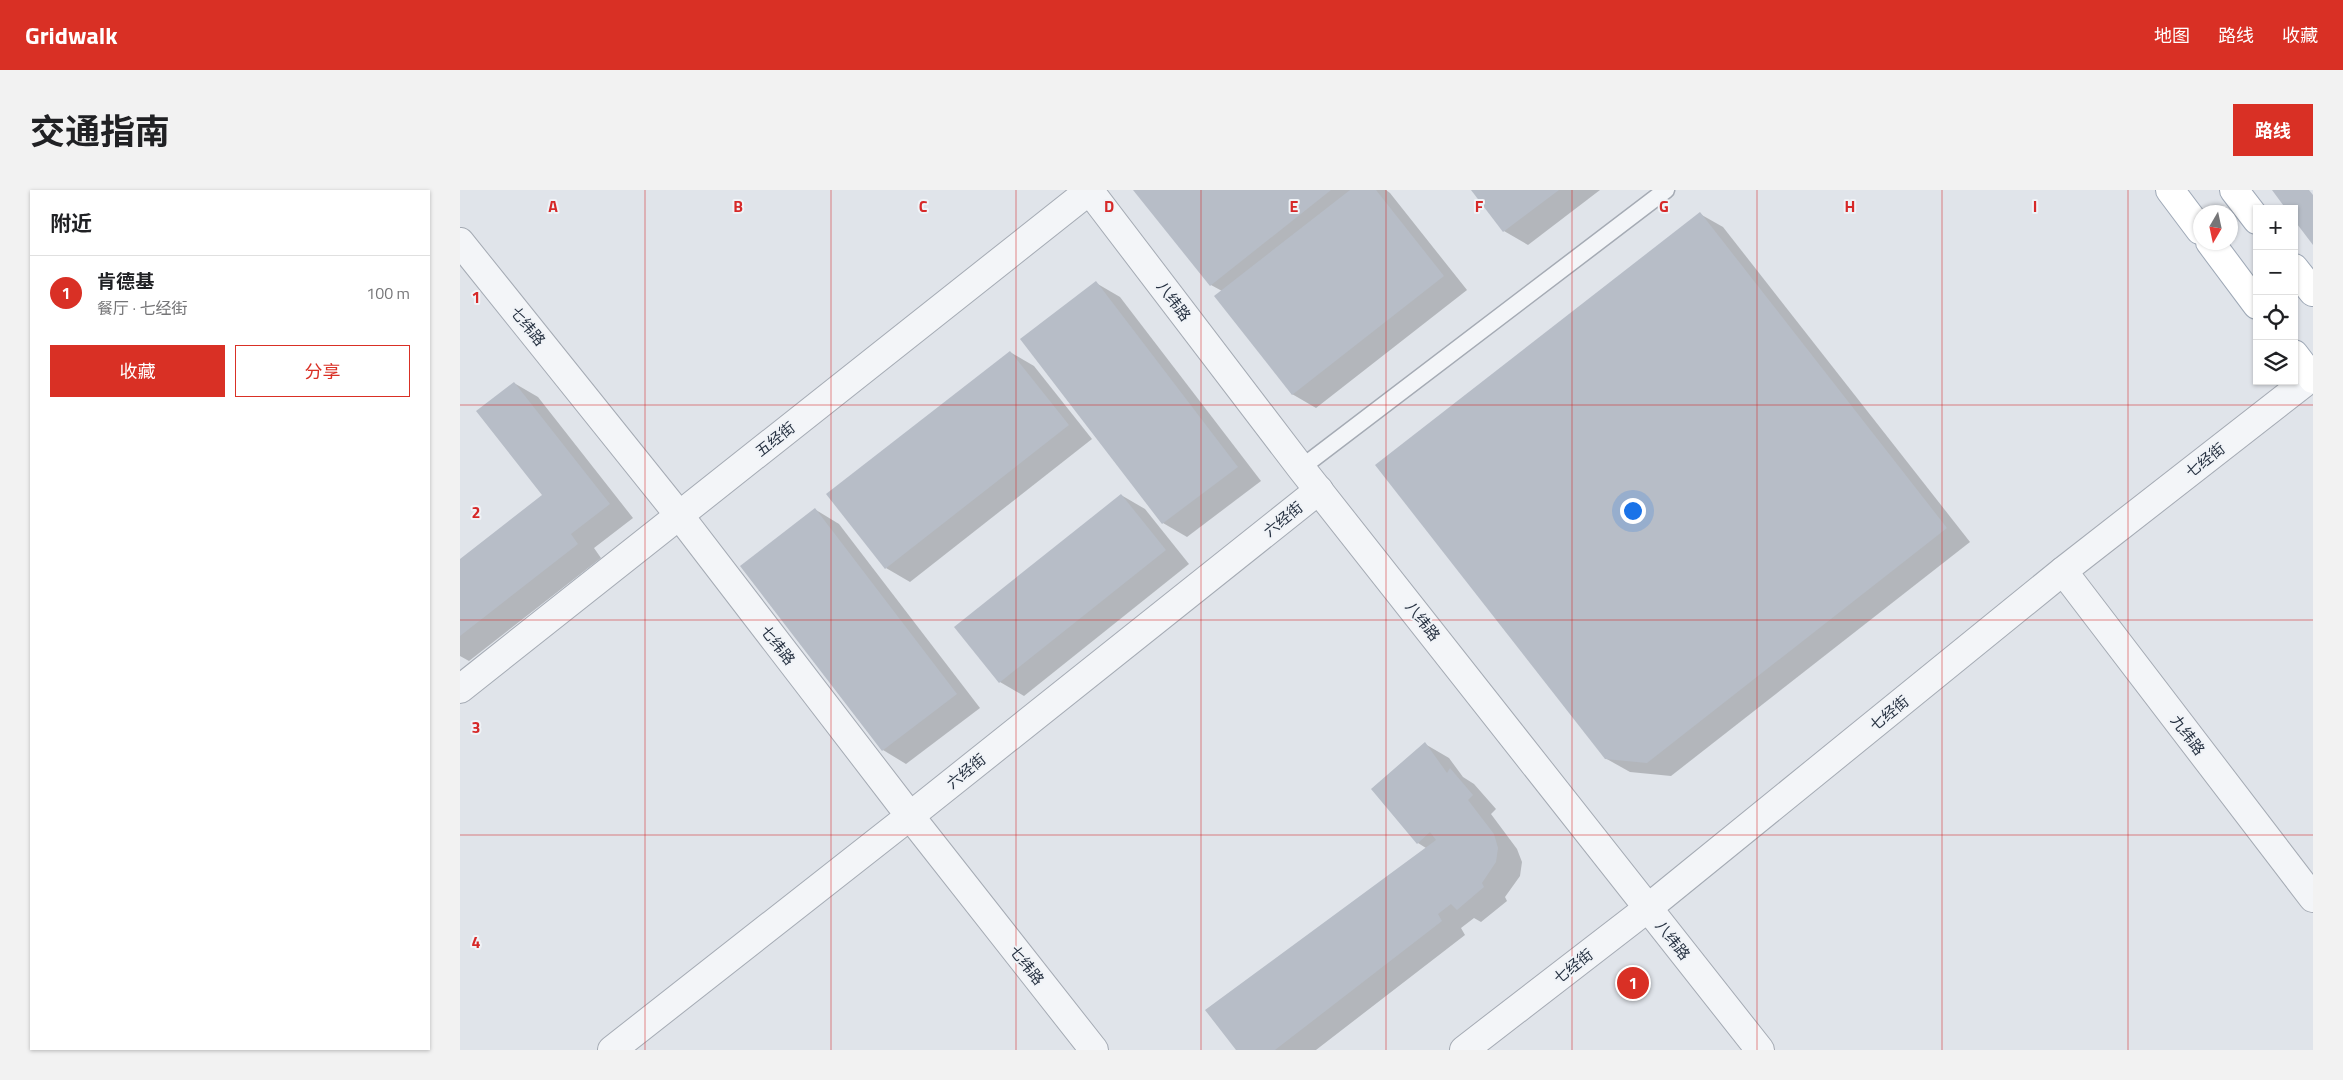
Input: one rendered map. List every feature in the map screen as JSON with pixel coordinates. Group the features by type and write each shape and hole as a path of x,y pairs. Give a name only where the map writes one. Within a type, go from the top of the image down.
{"main road":[{"path":"2170,190 2193,221"},
{"path":"2234,190 2253,215"},
{"path":"2216,250 2253,300"},
{"path":"2298,273 2313,292"},
{"path":"2298,359 2312,377"}],"street":[{"name":"八纬路","path":"1090,190 1319,490 1760,1050"},
{"name":"五经街","path":"460,689 1090,190"},
{"name":"七纬路","path":"460,242 678,515 910,816 1094,1050"},
{"name":"七经街","path":"1464,1050 1648,908 2063,571 2312,377"},
{"name":"六经街","path":"612,1050 910,816 1319,490"},
{"name":"九纬路","path":"2063,571 2313,898"}],"lane":[{"path":"1302,468 1666,190"}],"building":[{"path":"1133,190 1331,190 1210,286"},
{"path":"1350,190 1376,190 1444,276 1292,395 1214,296"},
{"path":"1471,190 1559,190 1503,232"},
{"path":"2272,190 2309,190 2313,195 2313,245 2298,225 2298,205 2283,205"},
{"path":"1700,212 1947,528 1647,763 1605,759 1375,465"},
{"path":"1096,281 1238,467 1162,524 1020,339"},
{"path":"1010,351 1069,425 885,569 826,494"},
{"path":"514,382 610,504 571,534 578,544 460,636 460,559 542,495 476,411"},
{"path":"1121,494 1166,550 999,683 954,627"},
{"path":"815,508 957,694 882,751 740,566"},
{"path":"1425,742 1447,773 1450,768 1473,795 1468,800 1494,834 1498,848 1496,862 1482,883 1484,887 1457,910 1451,904 1438,914 1442,921 1275,1050 1236,1050 1205,1010 1436,840 1430,832 1417,844 1371,789"}],"place":[{"name":"肯德基","path":"1633,983"}]}
